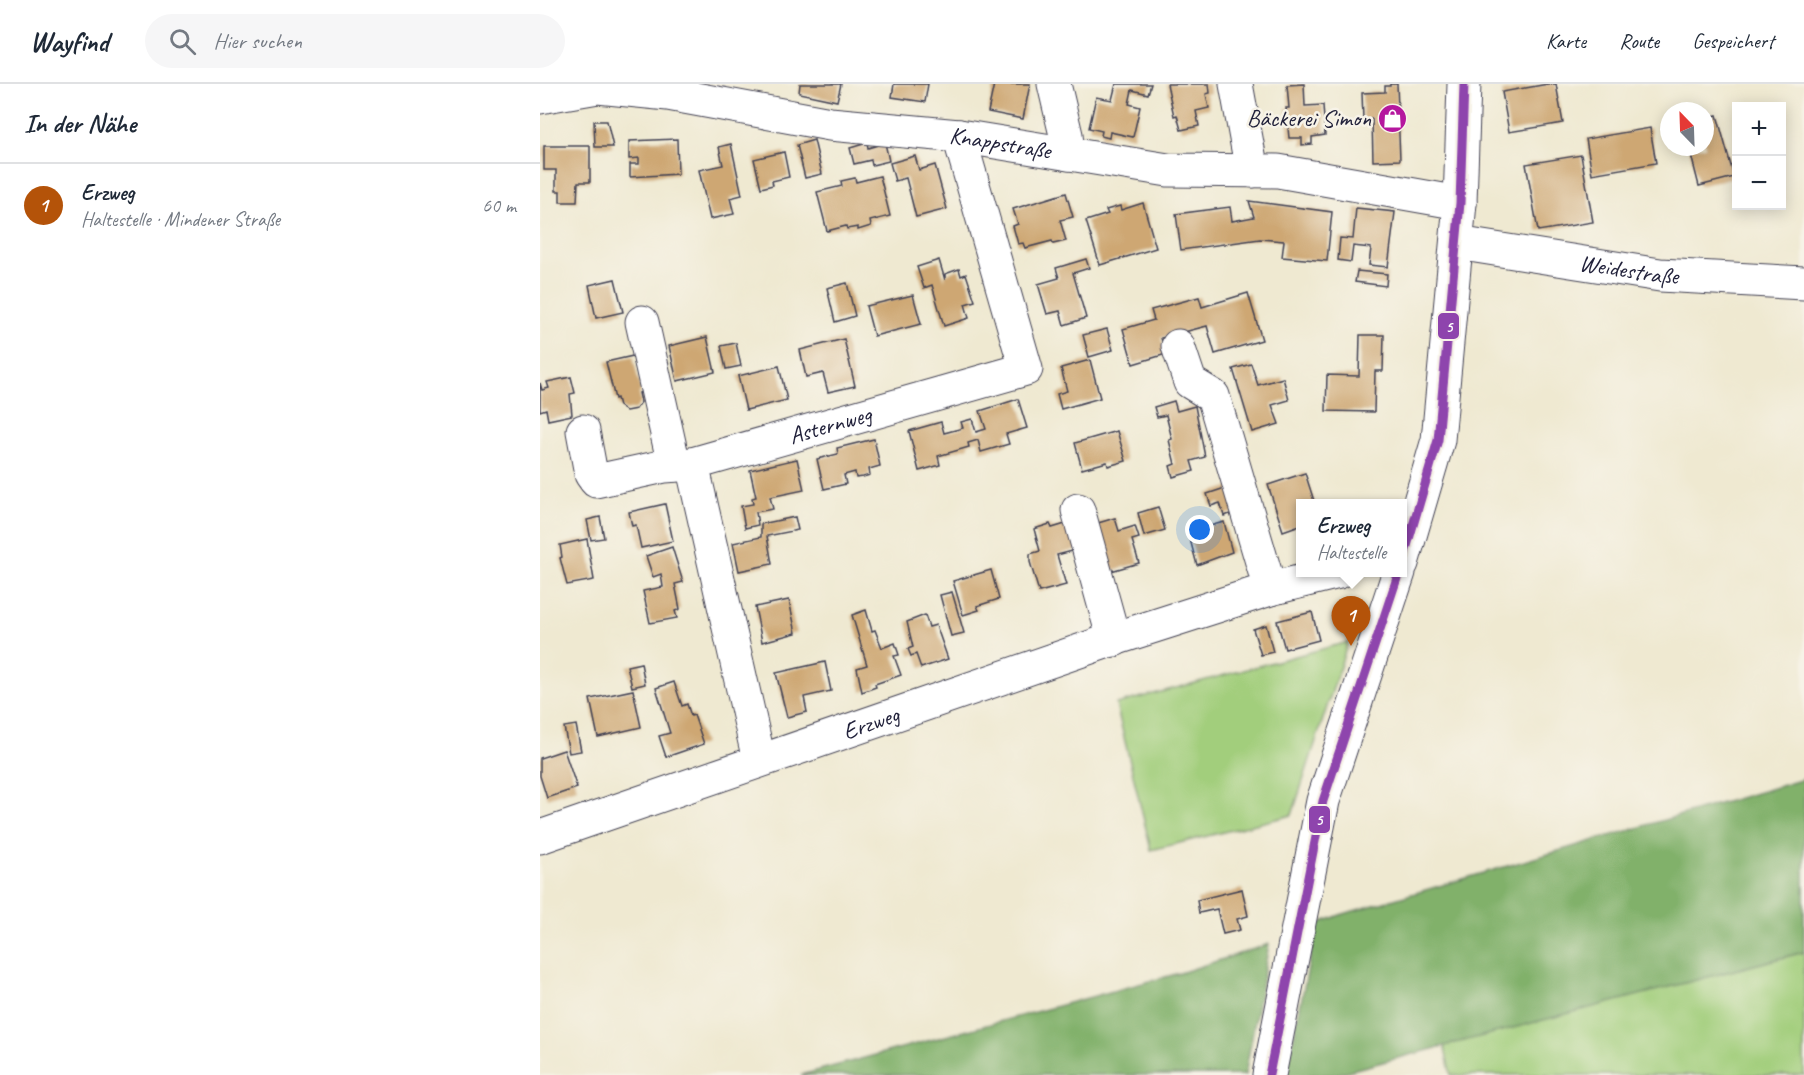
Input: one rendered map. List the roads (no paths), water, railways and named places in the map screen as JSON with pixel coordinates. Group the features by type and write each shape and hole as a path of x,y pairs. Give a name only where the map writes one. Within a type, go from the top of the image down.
{"street":[{"path":"1054,84 1068,154"},
{"path":"1236,84 1252,171"},
{"path":"1407,546 1438,440 1460,203 1464,84"},
{"name":"Knappstraße","path":"540,97 598,87 668,94 830,124 959,136 1168,170 1278,171 1460,203"},
{"name":"Asternweg","path":"683,465 1026,369 959,136"},
{"name":"Weidestraße","path":"1456,243 1660,275 1804,284"},
{"path":"642,322 683,465 759,760"},
{"path":"1178,346 1190,382 1213,396 1270,589"},
{"path":"583,431 591,474 596,481 683,465"},
{"path":"1078,510 1114,640"},
{"name":"Erzweg","path":"540,837 1114,640 1270,589 1321,577"},
{"path":"1269,1075 1323,801 1398,577"}],"place":[{"name":"Bäckerei Simon","path":"1392,118"},
{"name":"Erzweg","path":"1351,646"}]}
